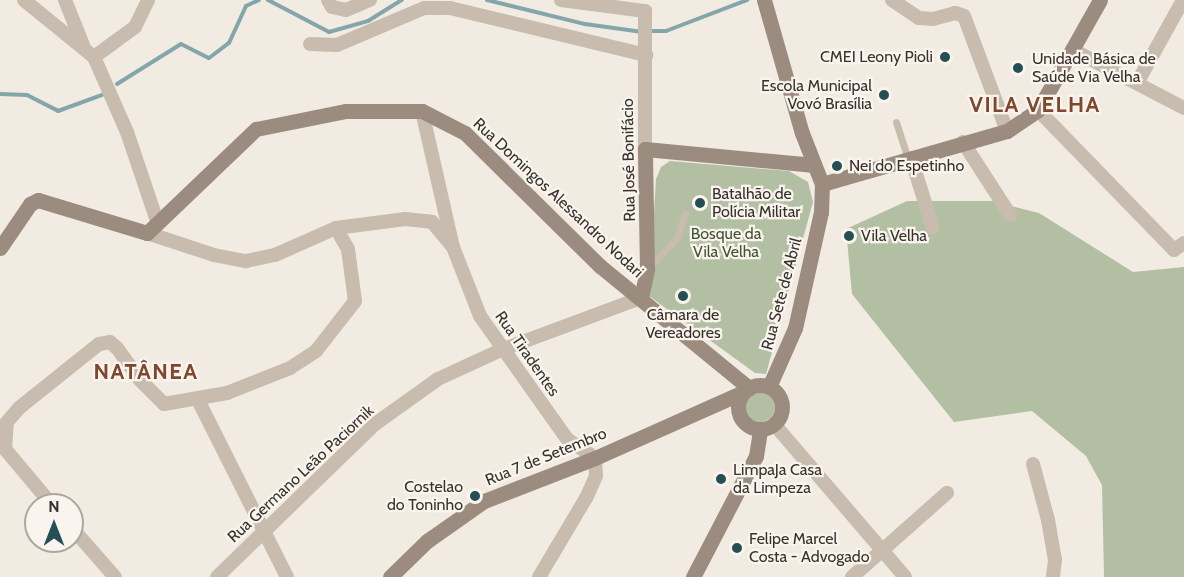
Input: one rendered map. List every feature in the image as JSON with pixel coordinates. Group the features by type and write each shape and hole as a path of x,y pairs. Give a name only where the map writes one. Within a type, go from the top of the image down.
{"street":[{"path":"24,0 84,46 94,57 127,132 152,227"},
{"path":"65,0 84,46"},
{"path":"94,57 135,27 148,0"},
{"path":"328,0 332,7 346,10 370,0"},
{"path":"561,0 626,5"},
{"name":"Rua Sete de Abril","path":"764,0 814,165 822,184 821,213 795,328 769,387"},
{"path":"892,0 919,18 933,19 955,13 964,16 1007,131"},
{"path":"822,184 1007,131 1038,110 1100,0"},
{"path":"1137,83 1183,0"},
{"name":"Rua José Bonifácio","path":"626,5 645,11 646,20 647,269 641,298"},
{"path":"310,44 337,45 424,8 450,8 646,55"},
{"path":"1073,50 1184,108"},
{"path":"1038,110 1179,247"},
{"path":"152,227 256,129 346,111 422,111"},
{"name":"Rua Tiradentes","path":"422,111 453,247 480,316 501,350 567,439 595,458"},
{"name":"Rua Domingos Alessandro Nodari","path":"422,111 465,133 600,266 641,298 746,390"},
{"path":"963,142 1010,215"},
{"path":"645,149 814,165"},
{"path":"909,158 933,228"},
{"path":"0,248 30,204 38,200 152,227 214,255 246,261 275,255 336,228 405,219 432,222 453,247"},
{"path":"42,493 5,449 8,422 19,408 99,344 110,342 140,380 164,404 198,400 253,385 290,368 316,351 345,319 355,301 348,249 336,228"},
{"name":"Rua Germano Leão Paciornik","path":"217,577 375,424 438,379 501,350 641,298"},
{"path":"693,577 756,456 767,427 782,404 769,387 746,390 738,413 746,425 767,427 905,577"},
{"name":"Rua 7 de Setembro","path":"390,577 427,541 484,501 595,458 746,390"},
{"path":"198,400 262,532 287,577"},
{"name":"Rua 7 de Setembro","path":"699,413 738,413"},
{"path":"539,577 586,498 596,476 595,458"},
{"path":"1033,464 1051,540 1053,577"},
{"path":"852,577 947,493"},
{"path":"84,542 115,577"}],"lane":[{"path":"896,122 909,158"},
{"path":"647,269 677,238 685,213"}],"green space":[{"name":"Bosque da Vila Velha","path":"670,161 789,171 808,182 813,202 766,374 755,373 649,296 656,179 661,167"},
{"path":"907,201 992,201 1039,213 1133,272 1184,267 1184,577 1104,577 1102,485 1086,456 1032,411 954,422 852,294 846,229"},
{"path":"760,392 766,393 774,401 774,413 766,421 760,422 754,421 746,413 745,407 746,401 754,393"}],"waterway":[{"path":"117,84 181,44 209,58 229,43 246,6 259,0"},
{"path":"268,0 329,32 368,21 402,0"},
{"path":"487,0 585,24 642,32"},
{"path":"649,31 666,31 747,0"},
{"path":"0,94 27,95 58,111 102,95"}],"place":[{"name":"CMEI Leony Pioli","path":"945,57"},
{"name":"Unidade Básica de Saúde Via Velha","path":"1018,68"},
{"name":"Escola Municipal Vovó Brasília","path":"884,95"},
{"name":"Nei do Espetinho","path":"837,166"},
{"name":"Batalhão de Polícia Militar","path":"700,203"},
{"name":"Vila Velha","path":"849,236"},
{"name":"Câmara de Vereadores","path":"683,296"},
{"name":"LimpaJa Casa da Limpeza","path":"721,479"},
{"name":"Costelao do Toninho","path":"475,496"},
{"name":"Felipe Marcel Costa - Advogado","path":"737,548"}],"district":[{"name":"VILA VELHA","path":"1035,105"},
{"name":"NATÂNEA","path":"146,372"}]}
